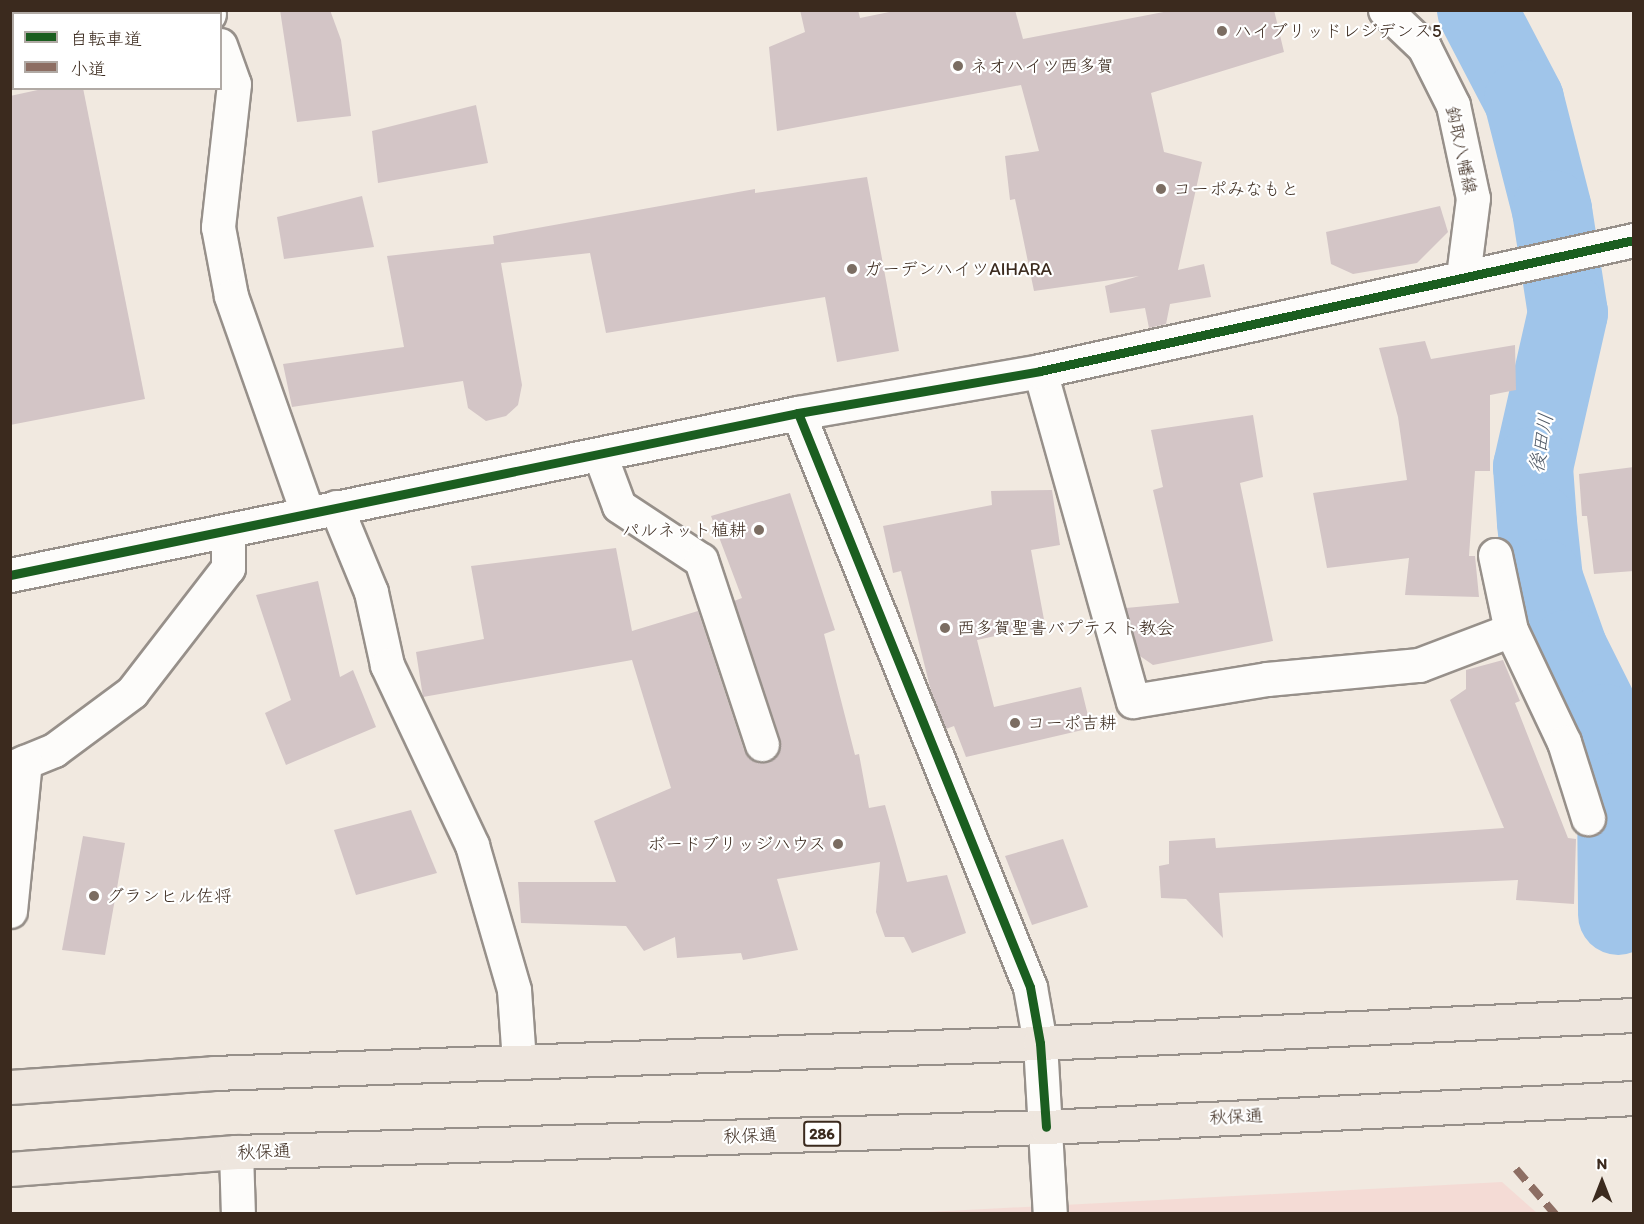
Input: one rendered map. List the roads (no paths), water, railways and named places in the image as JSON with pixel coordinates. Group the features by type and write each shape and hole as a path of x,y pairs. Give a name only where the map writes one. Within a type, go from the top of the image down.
{"highway":[{"path":"10,1087 214,1073 1040,1043 1634,1015"},
{"name":"秋保通","path":"10,1169 236,1152 1046,1127 1634,1098"}],"street":[{"name":"鈎取八幡線","path":"1384,10 1424,46 1454,105 1473,198 1463,276"},
{"path":"222,51 234,84 218,227 231,296 321,510 371,592 387,665 472,845 514,990 519,1061"},
{"path":"10,575 798,413 1040,371 1463,276 1525,267 1634,240"},
{"path":"1040,371 1133,701 1267,679 1419,665 1511,630"},
{"path":"798,413 1030,987 1040,1043 1050,1214"},
{"path":"600,455 619,507 701,560 762,744"},
{"path":"10,911 18,765 54,750 132,692 228,568 228,531"},
{"path":"1495,555 1511,630 1564,742 1588,818"},
{"path":"236,1152 238,1214"}],"waterway":[{"name":"後田川","path":"1477,10 1524,100 1552,210 1568,313 1533,467 1537,523 1543,579 1568,650 1605,724 1617,793 1618,915"}],"place":[{"name":"ハイブリッドレジデンス5","path":"1222,31"},
{"name":"ネオハイツ西多賀","path":"958,66"},
{"name":"コーポみなもと","path":"1161,189"},
{"name":"ガーデンハイツAIHARA","path":"852,269"},
{"name":"パルネット植耕","path":"759,530"},
{"name":"西多賀聖書バプテスト教会","path":"945,628"},
{"name":"コーポ吉耕","path":"1015,723"},
{"name":"ボードブリッジハウス","path":"838,844"},
{"name":"グランヒル佐将","path":"94,896"}]}
